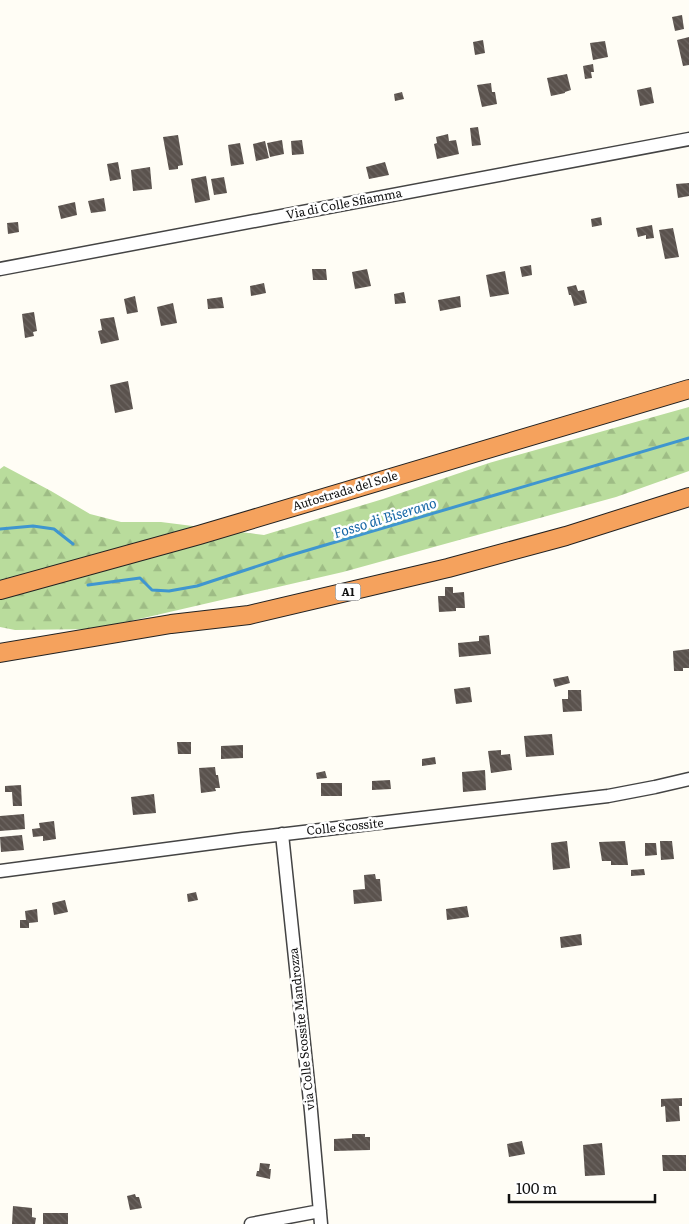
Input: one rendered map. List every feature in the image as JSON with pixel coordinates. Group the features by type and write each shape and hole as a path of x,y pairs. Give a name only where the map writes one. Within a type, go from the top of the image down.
{"highway":[{"name":"Autostrada del Sole","path":"0,590 199,535 689,389"},
{"name":"A1","path":"0,653 171,624 249,615 448,568 566,536 689,497"}],"street":[{"name":"Via di Colle Sfiamma","path":"0,269 689,139"},
{"name":"Colle Scossite","path":"0,871 282,834 608,796 689,779"},
{"name":"via Colle Scossite Mandrozza","path":"282,834 321,1224"},
{"path":"251,1224 320,1211"}],"green space":[{"path":"689,407 689,471 616,497 343,572 96,629 15,630 0,627 0,469 4,466 90,514 121,522 161,522 264,535 383,499 489,463"}],"building":[{"path":"682,15 684,29 675,31 672,17"},
{"path":"689,37 689,65 683,66 677,40"},
{"path":"483,40 485,53 475,55 473,42"},
{"path":"605,41 608,57 593,60 590,43"},
{"path":"593,64 594,72 591,72 592,78 585,79 583,66"},
{"path":"567,74 571,90 551,96 547,78"},
{"path":"491,83 492,92 495,92 497,104 482,107 477,85"},
{"path":"651,87 654,103 640,106 637,90"},
{"path":"402,92 404,99 395,101 394,94"},
{"path":"478,127 481,145 472,146 470,128"},
{"path":"448,134 449,141 456,140 459,154 437,159 434,144 437,143 436,137"},
{"path":"178,135 183,165 178,166 178,169 169,170 163,137"},
{"path":"282,140 284,154 270,157 267,143"},
{"path":"302,140 304,154 292,155 291,141"},
{"path":"265,141 269,158 256,161 253,144"},
{"path":"240,143 244,164 231,166 228,145"},
{"path":"118,162 121,179 110,181 107,164"},
{"path":"385,162 389,175 369,179 366,167"},
{"path":"150,167 152,189 133,191 131,170"},
{"path":"206,176 210,200 195,203 191,179"},
{"path":"224,177 227,193 214,195 211,179"},
{"path":"689,183 689,196 678,198 676,184"},
{"path":"104,198 106,211 91,213 88,201"},
{"path":"75,202 77,215 61,219 58,206"},
{"path":"601,217 602,225 592,227 591,219"},
{"path":"18,222 19,232 8,234 7,223"},
{"path":"652,225 654,238 646,239 646,235 638,237 636,228"},
{"path":"673,228 679,257 665,259 659,230"},
{"path":"531,265 532,275 522,277 520,267"},
{"path":"312,269 326,269 327,280 313,280"},
{"path":"367,269 371,286 355,289 352,272"},
{"path":"505,271 509,294 490,297 486,275"},
{"path":"264,283 266,293 251,296 250,286"},
{"path":"576,285 578,291 584,290 587,303 574,306 567,287"},
{"path":"404,292 406,303 395,304 394,294"},
{"path":"135,296 138,312 127,314 124,299"},
{"path":"460,296 461,307 440,311 438,300"},
{"path":"222,297 224,308 208,309 207,299"},
{"path":"173,303 177,323 161,326 157,307"},
{"path":"34,312 37,331 33,332 34,336 25,338 22,314"},
{"path":"114,317 119,340 101,344 98,331 102,330 100,319"},
{"path":"128,381 133,409 115,413 110,385"},
{"path":"445,587 453,587 453,593 464,592 465,608 456,608 456,611 439,612 438,596 445,596"},
{"path":"489,635 491,654 459,657 458,643 479,641 479,636"},
{"path":"689,649 689,668 683,668 683,671 674,671 673,651"},
{"path":"568,676 570,683 555,687 553,679"},
{"path":"470,687 472,702 456,704 454,689"},
{"path":"568,690 581,690 582,711 563,712 562,699 568,699"},
{"path":"552,734 554,755 526,757 524,736"},
{"path":"177,742 191,742 191,754 178,754"},
{"path":"243,745 243,758 221,759 221,746"},
{"path":"501,750 501,755 510,754 512,770 491,773 488,751"},
{"path":"435,757 436,764 422,766 422,759"},
{"path":"215,767 220,788 215,788 216,791 201,793 199,768"},
{"path":"485,770 486,790 463,792 462,772"},
{"path":"325,771 327,778 317,779 316,773"},
{"path":"390,780 391,789 372,790 372,781"},
{"path":"321,783 342,783 342,796 321,796"},
{"path":"21,785 22,806 13,806 12,792 5,792 5,786"},
{"path":"154,794 156,813 133,815 131,797"},
{"path":"24,814 25,829 0,831 0,816"},
{"path":"54,821 56,839 43,841 43,836 33,837 32,829 40,828 39,823"},
{"path":"22,835 24,850 1,852 0,837"},
{"path":"567,841 570,868 553,870 551,843"},
{"path":"625,841 628,865 611,865 611,861 602,861 599,842"},
{"path":"660,841 672,841 674,859 661,860"},
{"path":"645,843 656,843 657,855 645,856"},
{"path":"644,869 645,875 631,876 631,870"},
{"path":"375,874 376,879 380,879 382,901 354,904 353,890 365,889 364,875"},
{"path":"196,892 198,900 188,902 187,894"},
{"path":"65,900 68,912 54,915 52,903"},
{"path":"467,906 469,917 447,920 446,909"},
{"path":"37,909 38,922 29,923 29,928 20,928 20,920 26,920 25,911"},
{"path":"581,934 582,945 561,948 560,937"},
{"path":"682,1098 682,1106 679,1106 680,1121 666,1122 665,1106 661,1107 661,1099"},
{"path":"352,1134 365,1134 365,1137 370,1137 370,1150 334,1151 334,1139 352,1138"},
{"path":"522,1141 525,1154 509,1157 507,1144"},
{"path":"602,1143 605,1175 585,1176 583,1145"},
{"path":"662,1155 686,1155 686,1171 663,1171"},
{"path":"260,1163 270,1164 270,1179 256,1176"},
{"path":"135,1194 136,1197 139,1197 142,1208 130,1210 127,1196"},
{"path":"13,1206 32,1208 32,1217 36,1218 35,1224 12,1224"},
{"path":"43,1213 68,1213 68,1224 43,1224"}],"waterway":[{"name":"Fosso di Biserano","path":"88,585 140,578 152,590 169,591 197,586 288,556 689,438"},
{"name":"Fosso di Biserano","path":"0,529 33,526 54,529 73,544"}]}
